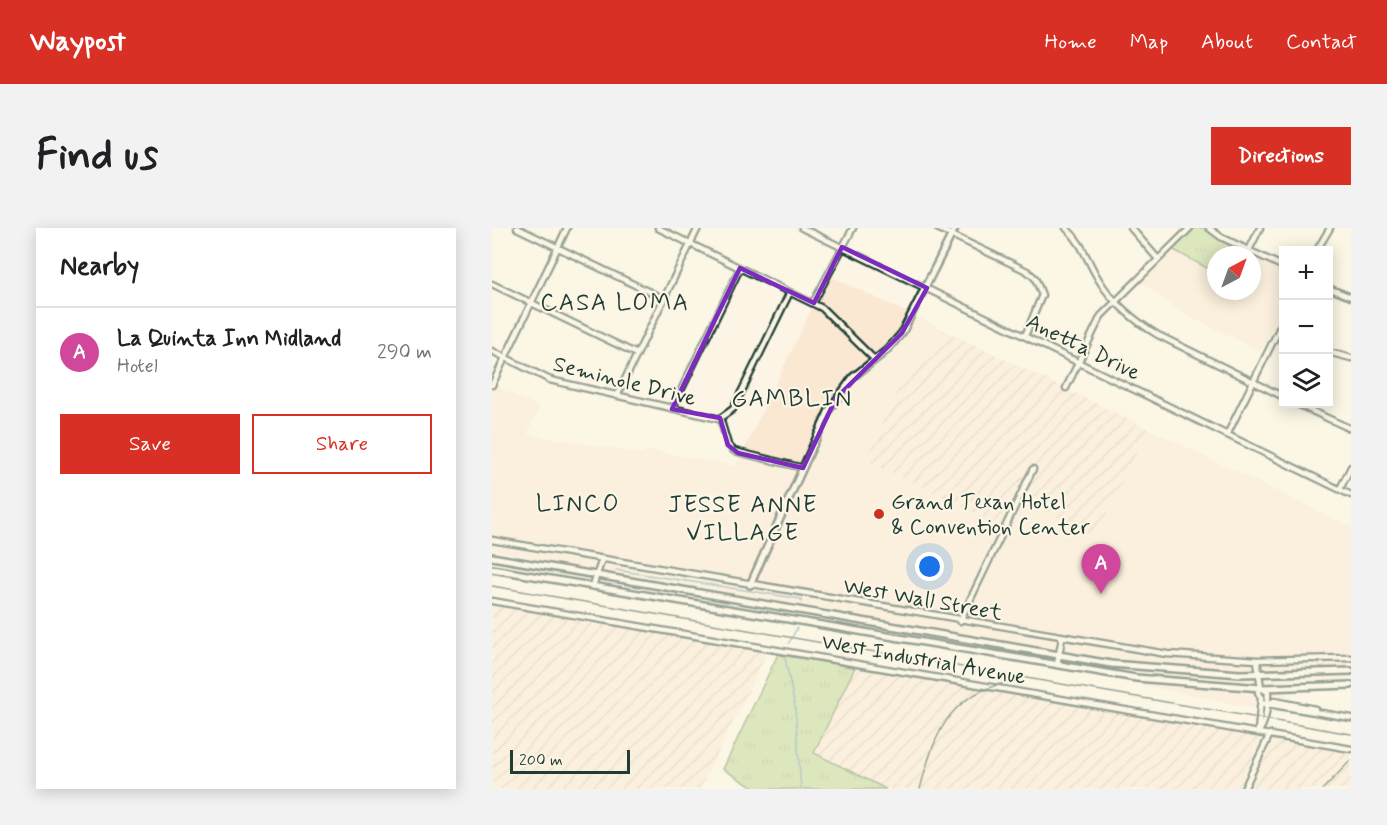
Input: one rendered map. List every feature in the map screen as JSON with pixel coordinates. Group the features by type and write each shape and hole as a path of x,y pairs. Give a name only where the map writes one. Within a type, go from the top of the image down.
{"main road":[{"path":"750,585 835,399 853,377 892,346 904,330 956,228"},
{"name":"West Wall Street","path":"492,557 1059,656 1148,668 1259,674 1351,671"},
{"name":"West Wall Street","path":"492,569 1164,682 1261,688 1351,685"}],"street":[{"path":"517,228 664,299"},
{"path":"492,385 567,228"},
{"path":"658,228 822,308 874,359"},
{"path":"617,396 698,228"},
{"name":"Anetta Drive","path":"802,228 1351,495"},
{"path":"813,303 854,228"},
{"path":"937,228 1035,278 1042,295 1025,336"},
{"path":"1066,228 1084,249 1100,282 1116,300 1154,333 1279,395"},
{"path":"1131,228 1158,259"},
{"path":"1066,388 1098,321 1116,300 1190,228"},
{"path":"1209,228 1243,246"},
{"path":"1252,246 1260,228"},
{"path":"1319,246 1330,228"},
{"path":"1261,256 1279,264"},
{"path":"672,409 740,268"},
{"path":"492,284 637,354"},
{"path":"1333,290 1351,297"},
{"path":"720,418 733,409 790,292"},
{"path":"1227,435 1279,334"},
{"name":"Seminole Drive","path":"492,351 550,380 709,418 720,418 728,445 734,452 803,468"},
{"path":"1333,353 1351,358"},
{"path":"1306,408 1351,429"},
{"path":"1341,489 1351,467"},
{"path":"960,621 1033,469"},
{"name":"West Wall Street","path":"492,540 960,621 1167,654 1257,660 1351,658"},
{"path":"593,586 602,560"},
{"name":"West Industrial Avenue","path":"492,601 1351,749"},
{"path":"1057,665 1062,638"},
{"path":"1257,660 1261,688 1258,692 1261,703 1258,732"},
{"path":"1258,732 1262,728 1268,704 1268,692 1261,688"},
{"path":"1261,703 1351,718"},
{"path":"1244,789 1270,735"}],"highlighted area":[{"path":"842,247 927,288 902,333 836,398 803,468 738,453 728,445 720,418 672,409 740,268 814,303"}],"shaded area":[{"path":"1174,250 1207,268 1207,300 1261,300 1261,261 1279,270 1279,315 1262,351 1182,313 1142,282"},
{"path":"828,275 944,330 928,362 907,370 866,460 1005,527 1018,499 1096,537 1148,429 1351,527 1351,680 1294,679 1278,713 492,550 492,384 539,407 527,434 644,454 646,450 736,466"},
{"path":"944,330 1148,429 1096,537 1019,499 1005,527 865,460 907,370 928,362"},
{"path":"492,604 762,651 765,657 700,789 492,789"},
{"path":"855,667 1263,736 1238,789 886,789 814,754"},
{"path":"1272,740 1351,754 1351,789 1249,789"}],"green space":[{"path":"1193,228 1208,228 1236,246 1207,246 1207,268 1172,249"},
{"path":"778,654 855,667 814,753 886,789 755,789 723,769"}],"waterway":[{"path":"616,570 801,599 801,602"},
{"path":"789,643 797,628"},
{"path":"785,658 795,707 801,789"}],"railway":[{"path":"492,586 1351,734"},
{"path":"920,789 940,730 950,715 962,703 978,693 997,685 1020,680"},
{"path":"1323,789 1351,760"}],"place":[{"name":"Grand Texan Hotel & Convention Center","path":"879,514"},
{"name":"La Quinta Inn Midland","path":"1101,594"}],"district":[{"name":"CASA LOMA","path":"615,302"},
{"name":"GAMBLIN","path":"792,398"},
{"name":"LINCO","path":"578,503"},
{"name":"JESSE ANNE VILLAGE","path":"743,518"}]}
